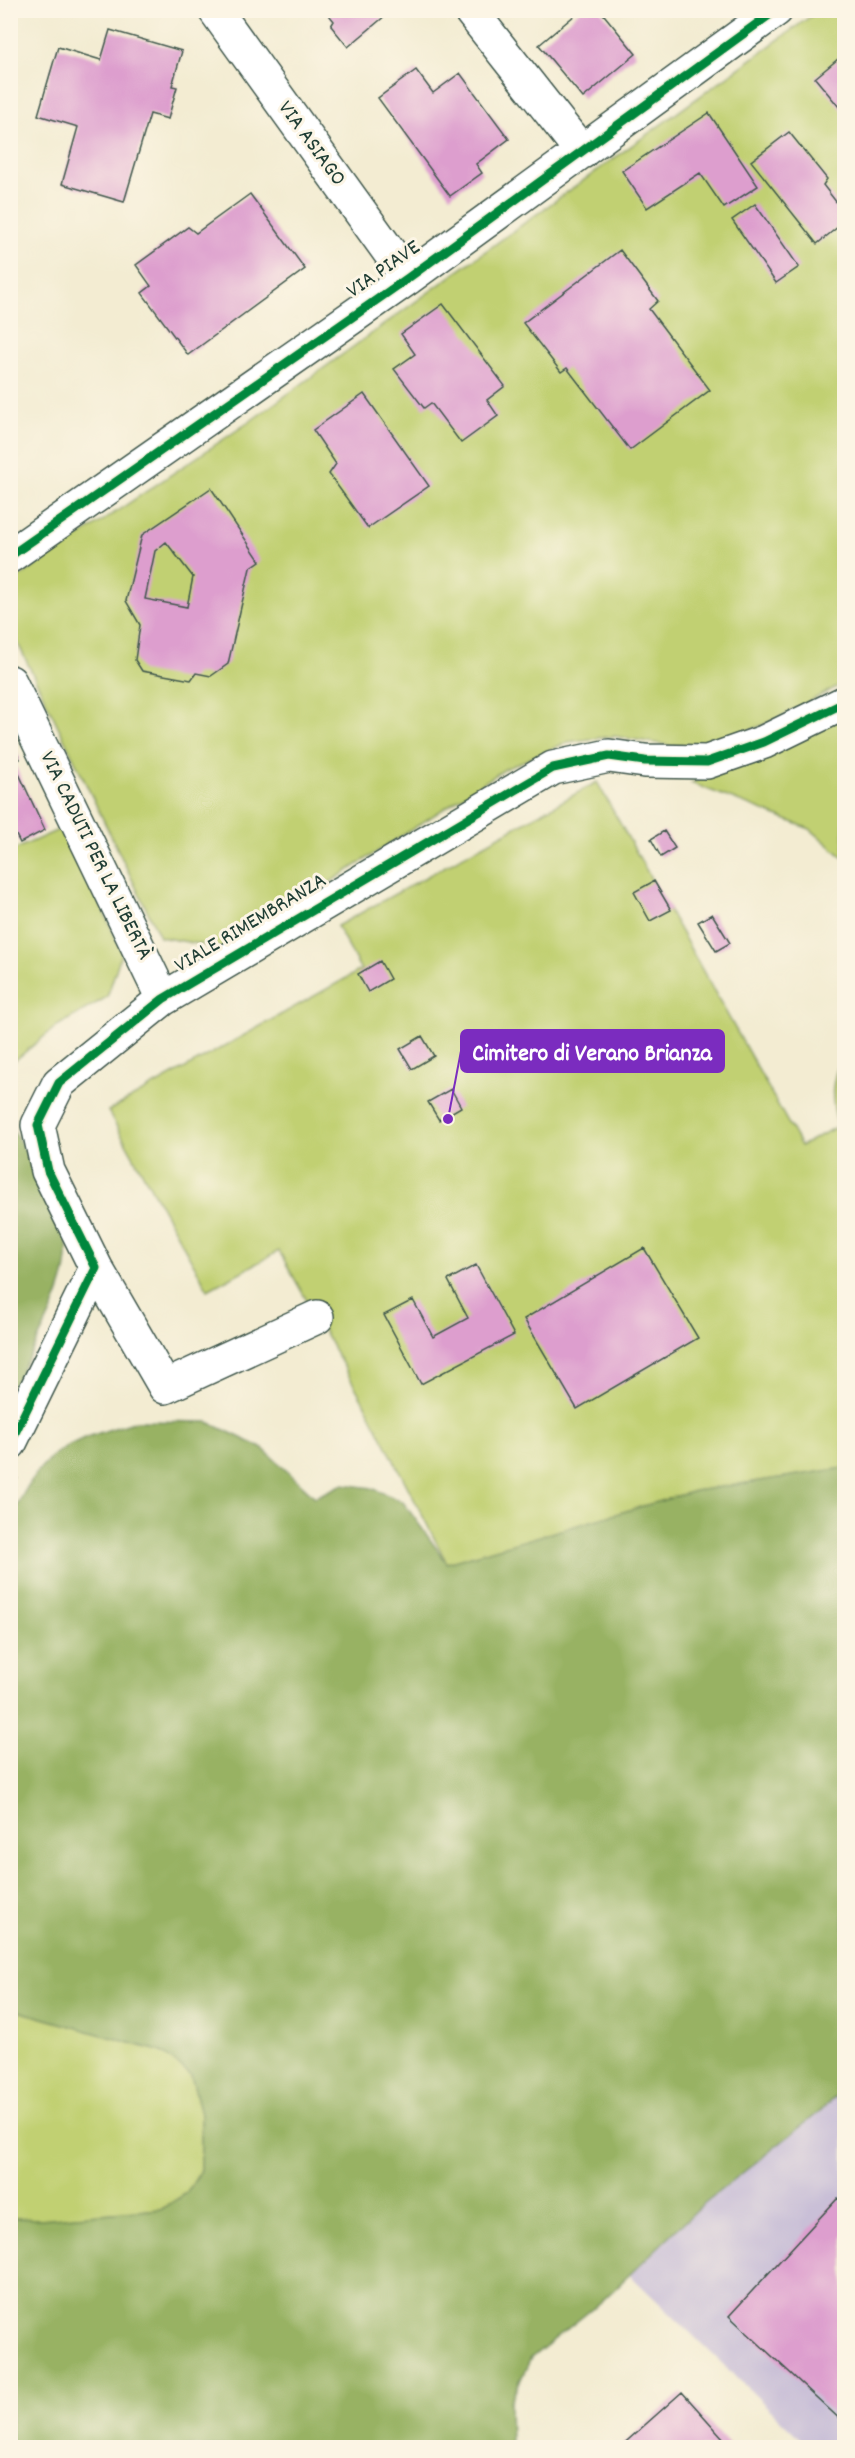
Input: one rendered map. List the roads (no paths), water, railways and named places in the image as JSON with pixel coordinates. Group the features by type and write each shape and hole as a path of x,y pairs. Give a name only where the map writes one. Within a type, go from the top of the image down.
{"street":[{"name":"VIA ASIAGO","path":"215,10 408,278"},
{"path":"470,10 582,152"},
{"name":"VIA PIAVE","path":"10,555 408,278 776,10"},
{"name":"VIA CADUTI PER LA LIBERTÀ","path":"10,682 163,999"},
{"name":"VIALE RIMEMBRANZA","path":"317,1317 165,1387 96,1268 48,1171 38,1125 59,1083 163,999 553,768 609,756 645,761 707,762 764,742 844,703"},
{"path":"10,1443 96,1268"}],"place":[{"name":"Cimitero di Verano Brianza","path":"448,1119"}]}
